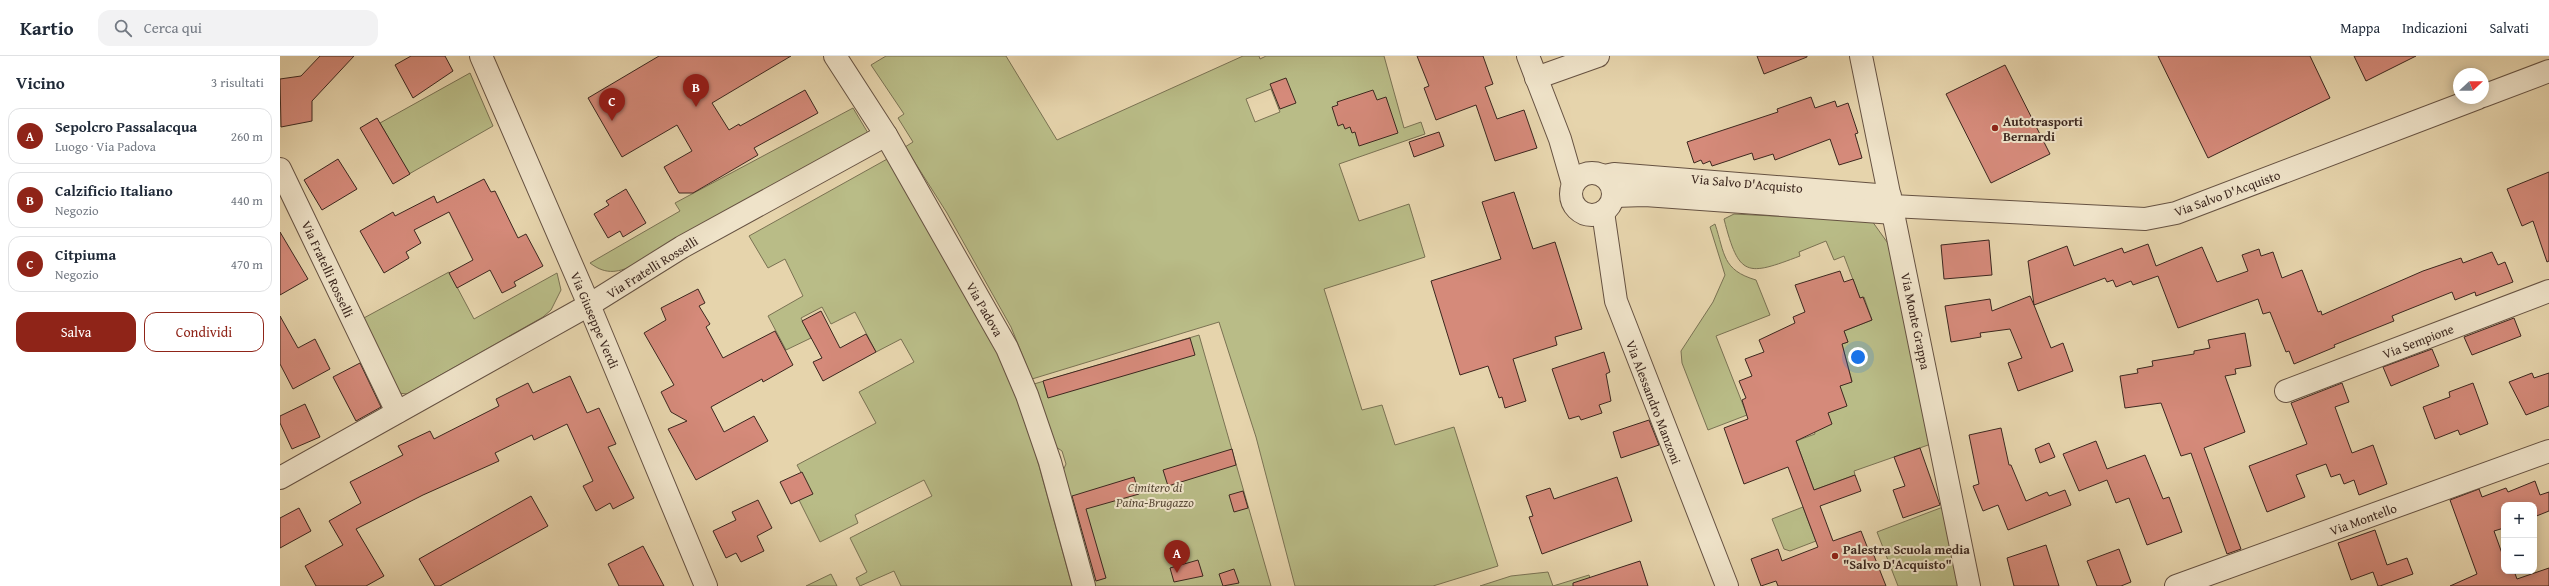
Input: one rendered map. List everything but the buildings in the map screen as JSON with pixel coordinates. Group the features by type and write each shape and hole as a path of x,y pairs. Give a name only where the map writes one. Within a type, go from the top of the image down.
{"street":[{"name":"Via Giuseppe Verdi","path":"481,56 589,305 706,586"},
{"name":"Via Padova","path":"835,56 886,135 1007,348 1028,395 1050,462 1084,586"},
{"path":"1528,56 1560,139 1589,177 1612,184 1608,204 1596,215 1581,211 1574,204 1571,194 1589,177"},
{"path":"1536,78 1598,56"},
{"name":"Via Monte Grappa","path":"1862,56 1969,586"},
{"path":"2489,94 2549,71"},
{"name":"Via Salvo D'Acquisto","path":"1608,204 1645,195 1892,205 2144,219 2176,213 2462,104"},
{"name":"Via Fratelli Rosselli","path":"280,478 589,305 682,247 886,135"},
{"name":"Via Fratelli Rosselli","path":"280,169 398,412"},
{"name":"Via Salvo D'Acquisto","path":"1589,177 1614,174 1677,177 1892,205"},
{"name":"Via Alessandro Manzoni","path":"1608,204 1616,301 1727,586"},
{"name":"Via Sempione","path":"2286,391 2549,291"},
{"name":"Via Montello","path":"2176,586 2549,451"}],"green space":[{"path":"886,56 1006,56 1057,140 1243,56 1259,56 1260,59 1266,56 1384,56 1404,128 1421,122 1425,134 1339,164 1359,221 1409,204 1425,257 1324,289 1362,410 1382,405 1395,445 1454,427 1498,566 1433,586 1295,586 1256,437 1219,322 1032,379 1011,327 947,213 905,147 913,142 898,118 904,114 871,65","holes":["1271,89 1280,112 1255,122 1246,99"]},
{"path":"470,73 493,126 409,174 380,123"},
{"path":"853,108 868,133 637,264 619,271 608,271 602,270 590,263 680,211 675,203"},
{"path":"889,158 1003,360 1033,444 1072,586 901,586 894,571 860,586 856,578 867,572 850,538 932,496 924,480 855,515 858,523 820,542 799,500 812,493 797,465 876,423 859,392 914,362 901,339 876,352 855,312 831,324 822,307 801,318 811,338 786,350 768,316 803,296 785,259 768,268 749,236"},
{"path":"1734,214 1872,221 1892,249 1931,444 1854,471 1855,475 1814,490 1796,441 1815,434 1814,430 1832,389 1852,381 1842,344 1848,342 1844,331 1872,320 1864,297 1860,298 1844,256 1834,260 1826,241 1799,252 1800,256 1782,263 1757,269 1748,267 1741,262 1729,238 1724,219"},
{"path":"1715,224 1726,260 1737,271 1756,280 1770,315 1716,336 1747,415 1708,430 1682,363 1681,351 1713,302 1725,275 1710,227"},
{"path":"449,272 474,319 557,273 561,290 551,310 543,317 407,394 398,393 362,319"},
{"name":"Cimitero di Paina-Brugazzo","path":"1199,335 1271,586 1092,586 1060,477 1066,464 1062,451 1053,445 1034,384"},
{"path":"1803,507 1816,541 1790,551 1784,549 1772,519"},
{"path":"1943,507 1959,586 1898,586 1877,532"},
{"path":"1548,572 1553,586 1480,586 1511,576"},
{"path":"831,574 837,586 806,586"},
{"path":"1589,575 1593,586 1553,586"}],"place":[{"name":"Calzificio Italiano","path":"696,107"},
{"name":"Citpiuma","path":"612,121"},
{"name":"Autotrasporti Bernardi","path":"1995,128"},
{"name":"Palestra Scuola media \"Salvo D'Acquisto\"","path":"1835,556"},
{"name":"Sepolcro Passalacqua","path":"1177,573"}]}
